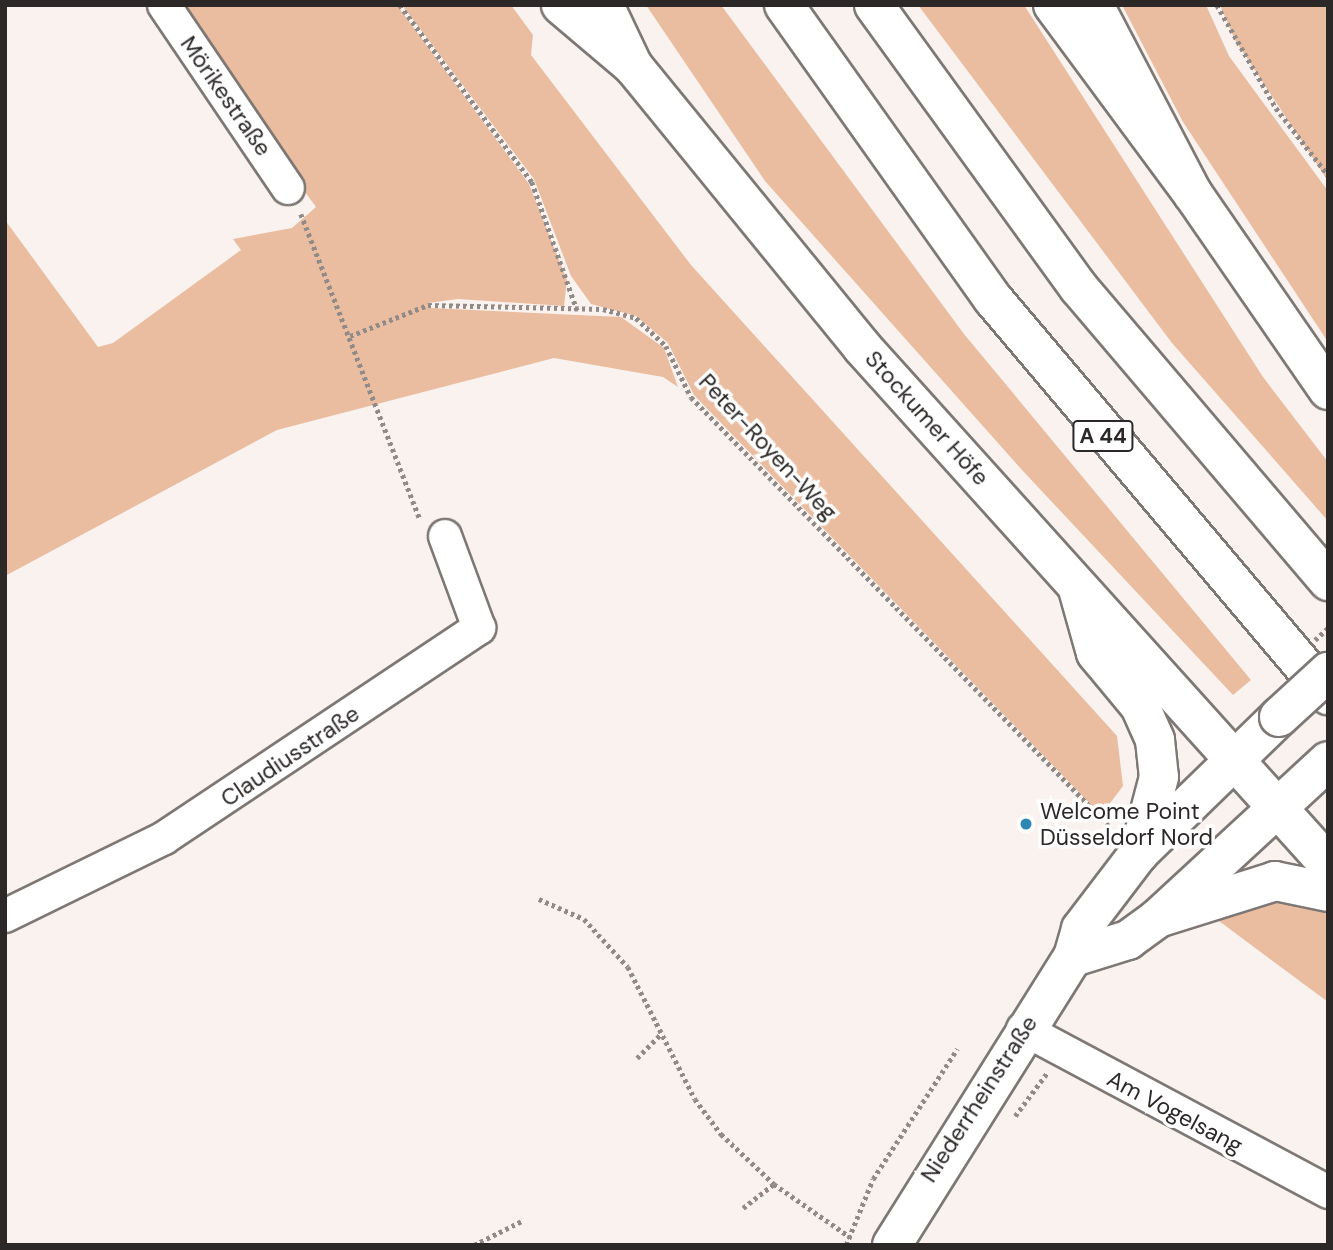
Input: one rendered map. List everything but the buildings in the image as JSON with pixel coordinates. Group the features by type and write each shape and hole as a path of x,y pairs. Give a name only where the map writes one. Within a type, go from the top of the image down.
{"main road":[{"path":"561,5 633,65"},
{"path":"604,5 633,65"},
{"name":"A 44","path":"784,5 993,299 1328,695"},
{"path":"874,5 1079,288 1328,581"},
{"path":"1053,5 1193,194 1328,390"},
{"path":"1094,5 1193,194"},
{"name":"Stockumer Höfe","path":"633,65 862,347 1235,757 1328,864"},
{"path":"1075,580 1097,653 1140,706 1155,740 1159,777 1127,843"},
{"name":"Niederrheinstraße","path":"892,1245 1023,1030 1073,957 1081,929 1127,843 1235,757 1328,673"},
{"path":"1073,957 1128,940 1158,918 1325,763"},
{"path":"1158,918 1275,881 1328,892"}],"street":[{"name":"Mörikestraße","path":"164,5 288,188"},
{"name":"Claudiusstraße","path":"5,916 164,838 479,628 445,536"},
{"name":"Am Vogelsang","path":"1023,1030 1328,1192"}],"path":[{"path":"400,5 532,182 577,310"},
{"path":"1217,5 1276,108 1328,174"},
{"path":"288,188 350,336 426,534 445,536"},
{"name":"Peter-Royen-Weg","path":"350,336 428,305 577,310 636,318 666,346 691,397 1127,843"},
{"path":"539,899 568,908 610,943 640,986 660,1035 709,1120 774,1184 850,1237"},
{"path":"637,1058 660,1035"},
{"path":"846,1245 873,1180 957,1049"},
{"path":"743,1208 774,1184"},
{"path":"474,1245 522,1221"}],"shaded area":[{"path":"168,5 397,5 529,184 567,280 564,306 458,299 428,303 431,308 621,317 664,348 678,387 663,377 554,358 277,430 5,576 5,220 98,347 113,343 241,250 233,239 292,228 316,207"},
{"path":"402,5 511,5 533,35 531,55 691,265 1117,736 1123,786 1101,815 694,395 668,343 636,316 591,304 571,276 534,179"},
{"path":"646,5 721,5 964,334 1251,680 1233,695 1022,470 765,181"},
{"path":"918,5 1024,5 1263,377 1328,462 1328,521 1172,343"},
{"path":"1122,5 1206,5 1229,56 1328,191 1328,342 1183,122"},
{"path":"1220,5 1328,5 1328,181 1235,40"},
{"path":"1267,900 1328,900 1328,1002 1219,921"}],"place":[{"name":"Welcome Point Düsseldorf Nord","path":"1026,824"}]}
